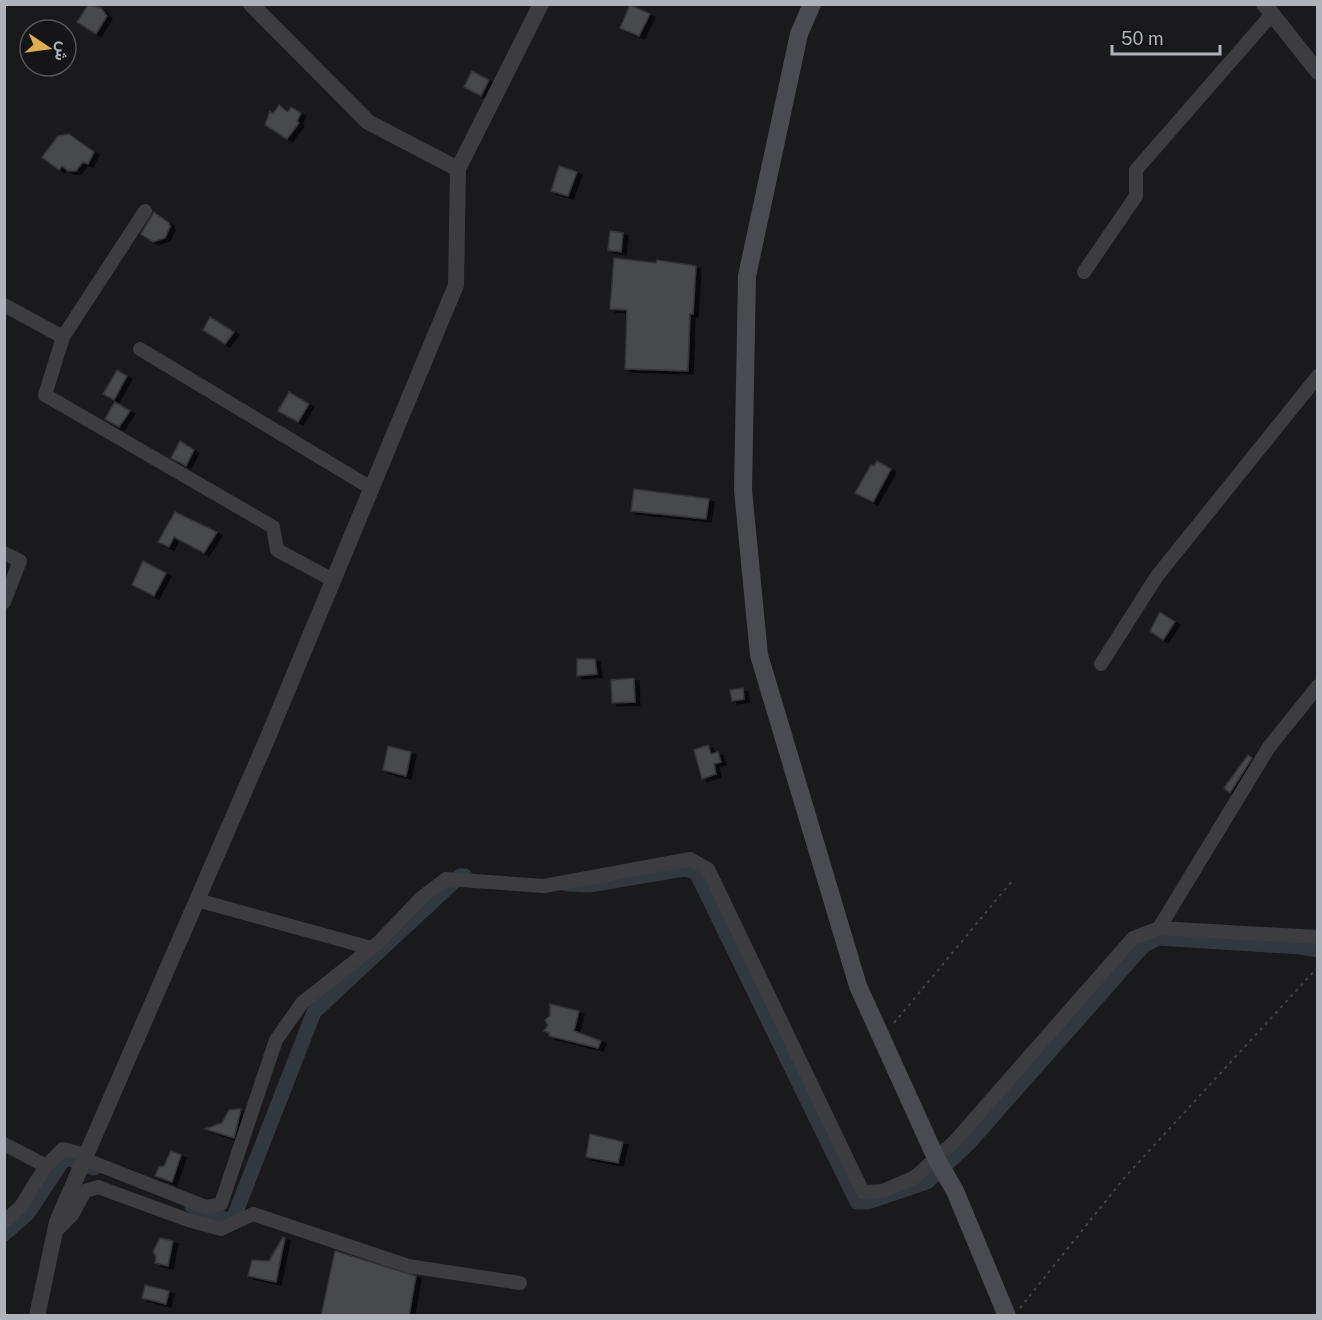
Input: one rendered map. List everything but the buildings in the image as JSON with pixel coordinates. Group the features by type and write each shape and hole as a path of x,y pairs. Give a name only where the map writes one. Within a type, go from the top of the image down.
{"main road":[{"path":"812,4 799,34 747,276 743,490 759,655 858,986 936,1158 955,1191 1012,1313"}],"street":[{"path":"251,4 368,122 458,169"},
{"path":"37,1316 55,1232 85,1157 333,580 456,285 458,169 541,4"},
{"path":"1084,272 1136,196 1136,170 1268,9 1317,72"},
{"path":"145,211 63,337 45,395 273,527 277,550 333,580"},
{"path":"4,305 63,337"},
{"path":"140,349 371,488"},
{"path":"1101,664 1157,576 1317,376"},
{"path":"4,553 20,561 4,602"},
{"path":"1159,928 1269,747 1317,686"},
{"path":"4,1222 21,1206 46,1166 63,1149 206,1208 221,1204 276,1040 302,1003 371,948 421,898 446,879 544,886 690,859 708,869 863,1191 883,1191 915,1177 954,1142 1133,938 1159,928 1317,937"},
{"path":"196,900 371,948"},
{"path":"4,1144 46,1166"},
{"path":"55,1232 72,1215 85,1191 98,1187 188,1220 221,1229 254,1214 408,1266 520,1282"}],"path":[{"path":"889,1026 924,989 1012,881"},
{"path":"1012,1313 1125,1177 1317,967"}],"waterway":[{"path":"567,884 589,885 684,869 696,872 857,1202 868,1202 927,1182 969,1143 1143,946 1158,938 1318,950"},
{"path":"192,1206 232,1222 314,1012 460,876 465,876"},
{"path":"4,1234 28,1213 65,1157 94,1168"}]}
